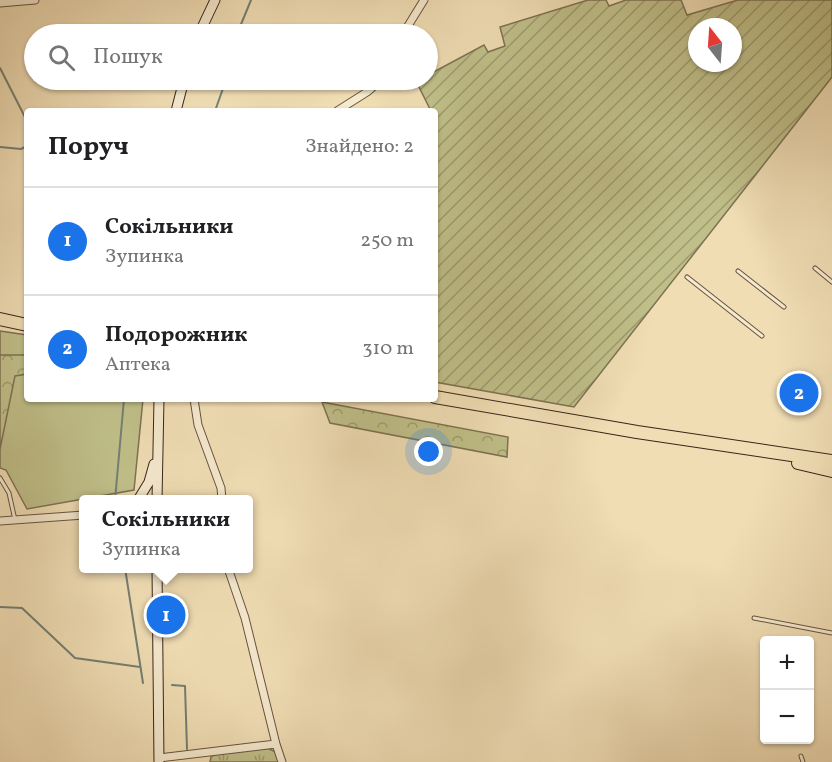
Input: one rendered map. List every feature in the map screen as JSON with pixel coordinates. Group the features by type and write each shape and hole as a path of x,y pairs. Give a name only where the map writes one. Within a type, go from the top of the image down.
{"highway":[{"path":"0,319 24,324"},
{"path":"438,398 727,446 832,461"},
{"path":"727,446 832,471"}],"main road":[{"path":"204,24 214,0"},
{"path":"177,108 181,90"},
{"path":"157,495 159,402"},
{"path":"141,495 149,483 158,450"},
{"path":"156,573 159,760"}],"street":[{"path":"0,3 34,0"},
{"path":"409,24 423,0"},
{"path":"342,108 369,90"},
{"path":"194,402 198,425 222,495"},
{"path":"0,521 79,515"},
{"path":"230,573 245,618 282,762"},
{"path":"159,760 276,744"},
{"path":"207,753 209,762"}],"lane":[{"path":"815,268 832,282"},
{"path":"738,271 784,307"},
{"path":"687,277 762,336"},
{"path":"0,478 9,493 15,520"},
{"path":"754,618 832,633"},
{"path":"801,756 803,762"}],"green space":[{"path":"588,0 606,0 609,6 626,0 681,0 687,15 738,0 832,0 832,77 574,407 438,383 438,108 430,108 420,90 438,90 438,70 484,45 488,52 505,46 500,27"},
{"path":"0,331 24,335 24,402 143,402 134,490 106,495 79,495 79,500 27,509 6,470 0,468"},
{"path":"0,355 24,355 24,374 15,376 0,449"},
{"path":"322,402 508,437 507,457 330,423"},
{"path":"267,748 276,752 281,762 210,762 211,757 217,753"}],"waterway":[{"path":"241,24 251,0"},
{"path":"0,68 24,115"},
{"path":"216,108 222,90"},
{"path":"0,147 24,148"},
{"path":"115,495 124,402"},
{"path":"126,573 143,683"},
{"path":"0,607 22,608 75,658 140,667"},
{"path":"172,685 185,686 187,749"}],"place":[{"name":"Подорожник","path":"799,393"},
{"name":"Сокільники","path":"166,615"}]}
